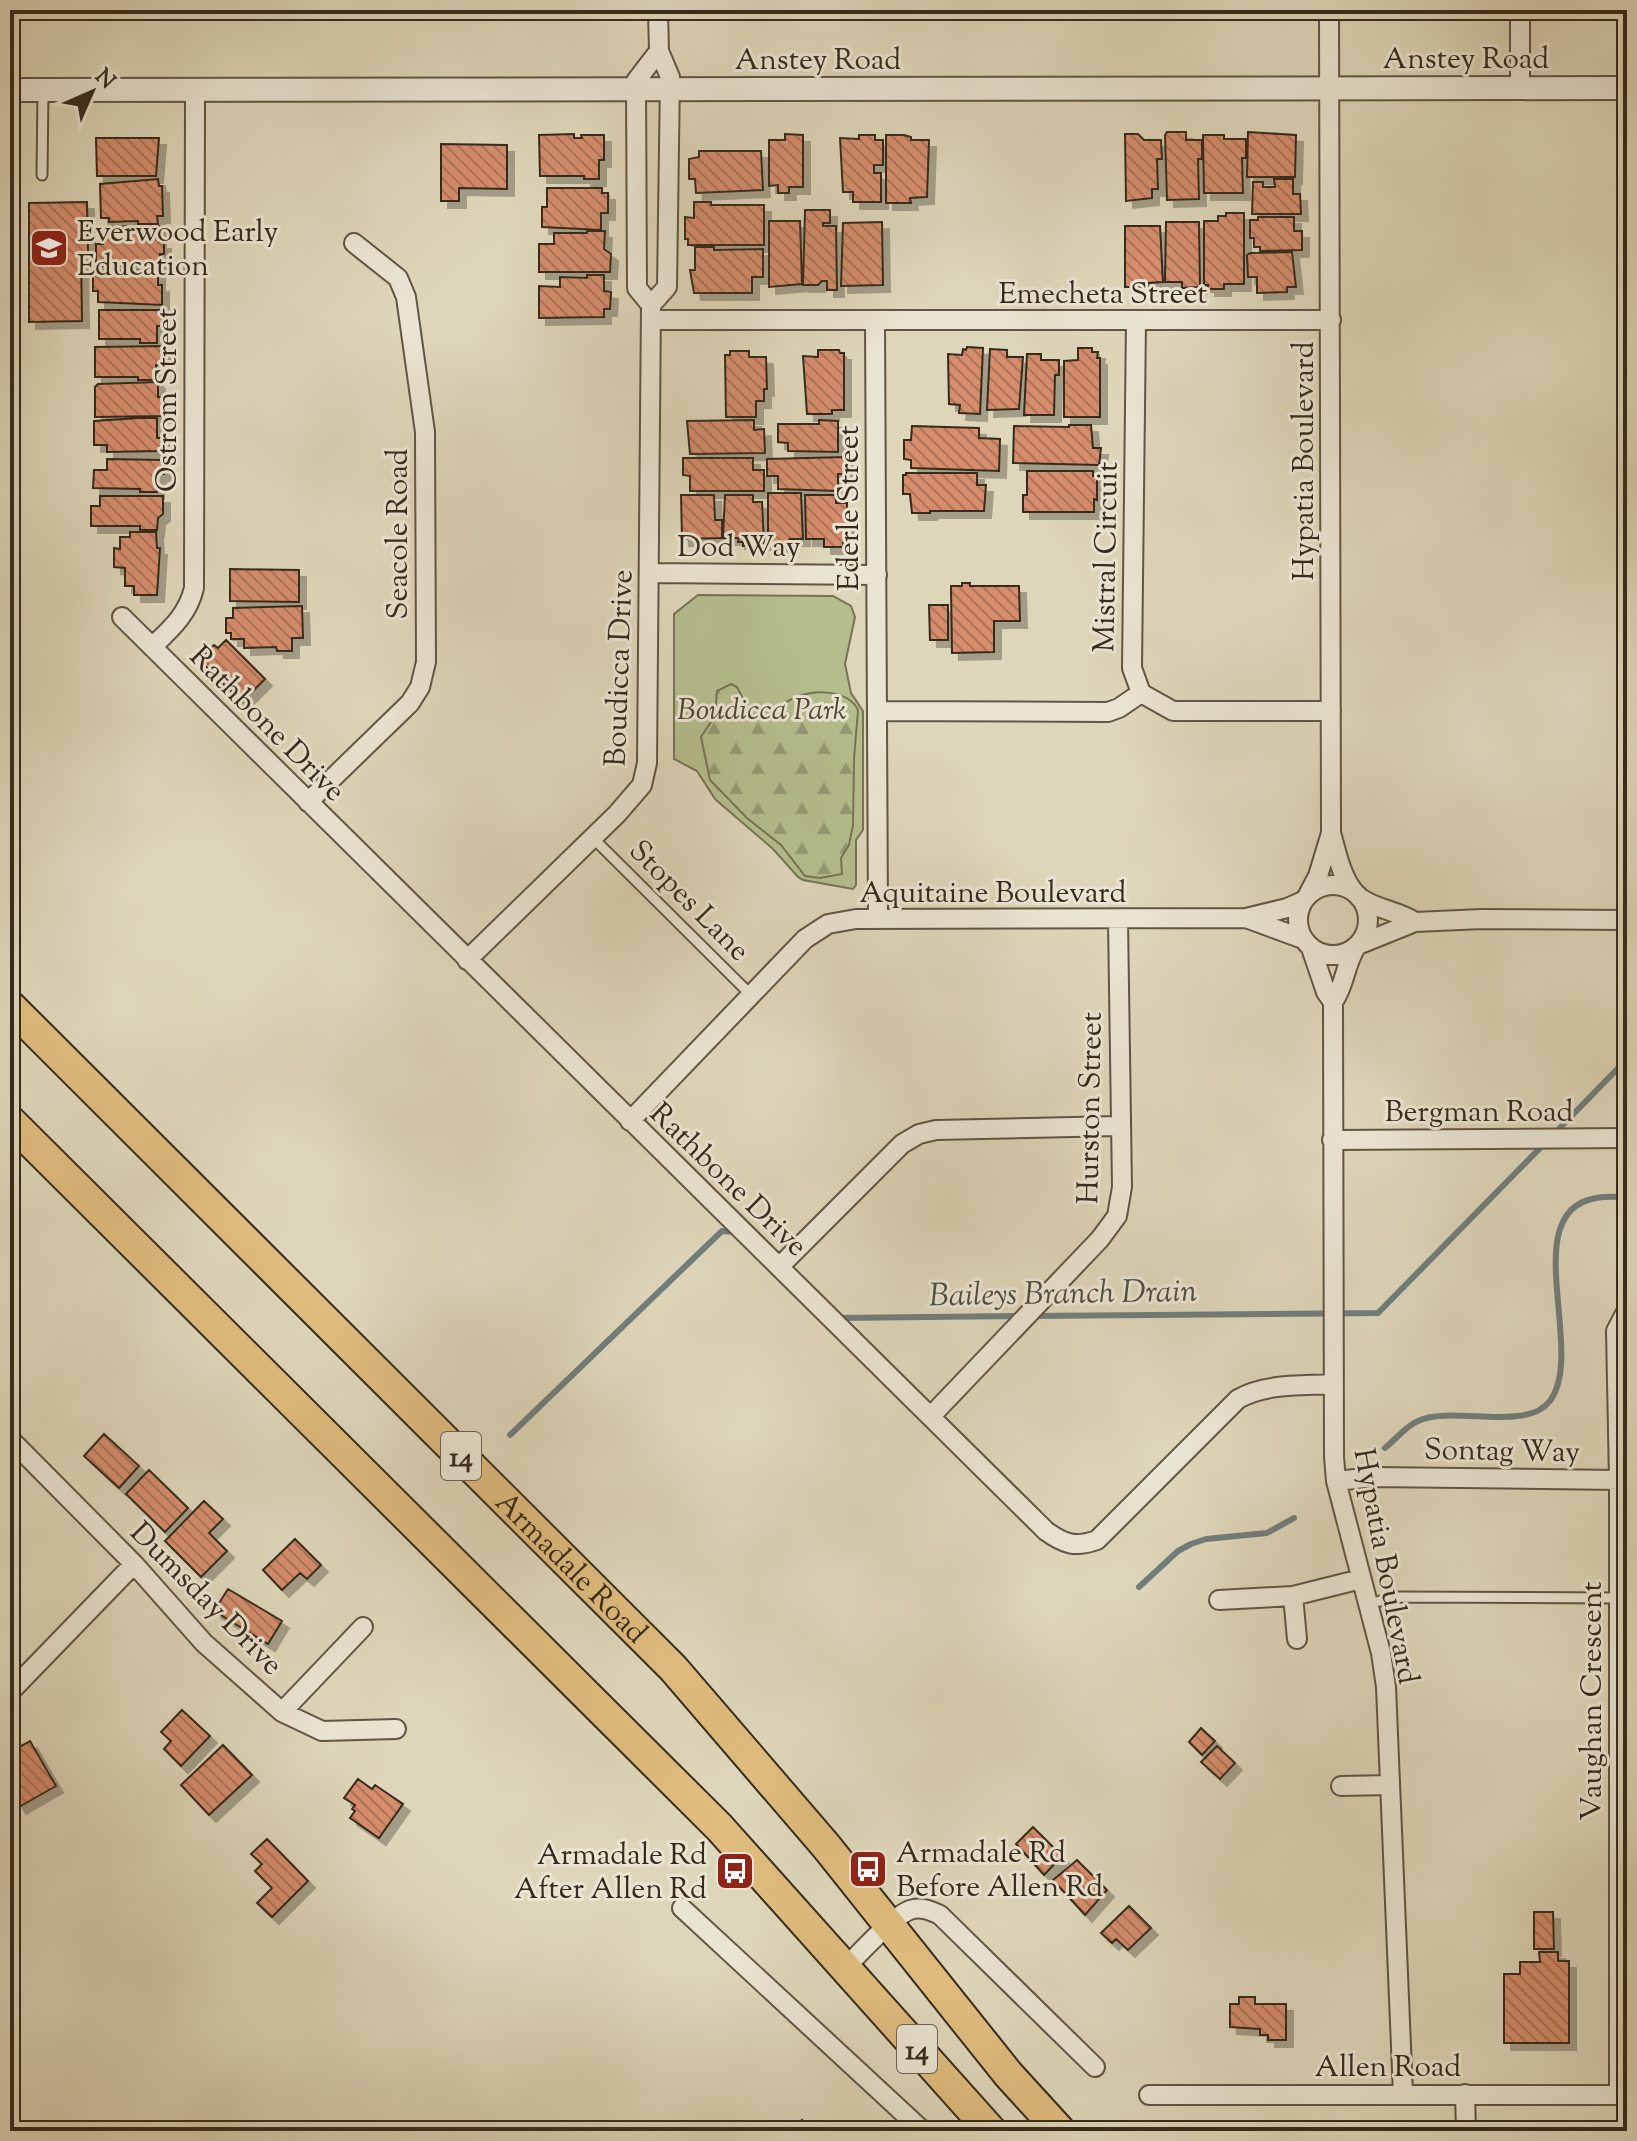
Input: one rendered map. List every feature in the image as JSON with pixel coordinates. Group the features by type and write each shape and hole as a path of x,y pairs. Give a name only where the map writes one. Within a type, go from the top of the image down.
{"highway":[{"name":"Armadale Road","path":"10,1006 673,1668 890,1925 1008,2074 1060,2131"},
{"name":"14","path":"10,1121 719,1827 991,2131"}],"street":[{"name":"Boudicca Drive","path":"651,313 667,287 670,77 659,51 658,10"},
{"name":"Hypatia Boulevard","path":"1329,10 1331,833"},
{"path":"1520,10 1520,87"},
{"path":"636,89 636,81 659,51"},
{"name":"Anstey Road","path":"10,90 1627,88"},
{"name":"Boudicca Drive","path":"467,960 593,838 642,785 647,763 651,313 637,288 636,89"},
{"name":"Ostrom Street","path":"152,647 180,620 190,605 194,588 195,91"},
{"name":"Seacole Road","path":"308,802 410,703 420,687 426,662 425,432 406,297 398,278 354,243"},
{"path":"651,313 875,322"},
{"name":"Emecheta Street","path":"875,322 1331,320"},
{"name":"Mistral Circuit","path":"1136,321 1132,668 1141,693"},
{"name":"Ederle Street","path":"875,322 878,918"},
{"name":"Dod Way","path":"649,573 877,575"},
{"name":"Rathbone Drive","path":"122,617 1046,1531 1062,1543 1080,1547 1097,1540 1238,1399 1260,1390 1333,1384"},
{"path":"878,711 1108,712 1141,693 1173,711 1331,711"},
{"path":"1331,833 1349,886 1367,912 1368,921 1357,946"},
{"path":"1307,944 1297,920 1318,876 1331,833"},
{"path":"1246,918 1287,908 1327,885 1347,888 1369,904 1403,914 1415,922"},
{"name":"Aquitaine Boulevard","path":"630,1121 805,939 828,924 878,918 1246,918"},
{"path":"1246,918 1334,955 1415,922 1627,920"},
{"name":"Hurston Street","path":"931,1416 1100,1239 1117,1216 1122,1187 1118,920"},
{"name":"Hypatia Boulevard","path":"1307,944 1333,1002"},
{"name":"Hypatia Boulevard","path":"1357,946 1347,965 1340,992 1333,1002 1332,1430 1336,1481 1381,1653 1384,1676 1403,2094"},
{"path":"779,1267 902,1144 919,1134 936,1130 1119,1126"},
{"name":"Bergman Road","path":"1332,1140 1627,1138"},
{"name":"Vaughan Crescent","path":"1623,2095 1619,1598 1622,1423 1616,1331 1627,1310"},
{"name":"Dumsday Drive","path":"10,1439 134,1564 204,1643 282,1712 322,1731 396,1729"},
{"name":"Sontag Way","path":"1336,1481 1374,1477 1619,1480"},
{"path":"10,1692 134,1564"},
{"path":"1219,1600 1293,1596 1361,1579"},
{"path":"1293,1596 1297,1639"},
{"path":"282,1712 363,1627"},
{"path":"1341,1786 1390,1785"},
{"path":"682,1908 923,2131"},
{"path":"844,1969 910,1910 927,1909 940,1915 1095,2067"},
{"path":"1465,2094 1466,2131"},
{"name":"Allen Road","path":"1149,2095 1623,2095"}],"lane":[{"path":"42,175 43,90"},
{"name":"Stopes Lane","path":"593,838 752,996"},
{"path":"1368,1604 1396,1597 1619,1598"}],"green space":[{"name":"Boudicca Park","path":"698,595 833,596 851,606 855,617 845,664 851,693 863,711 863,830 856,840 856,885 853,889 798,877 773,849 715,799 697,771 674,759 674,614"},
{"path":"731,684 737,687 751,714 768,714 798,696 817,693 837,694 853,703 858,710 853,825 849,845 841,858 842,874 820,878 805,876 781,845 747,818 710,780 701,737 715,716 717,691"}],"building":[{"path":"1167,132 1186,132 1186,140 1202,140 1202,159 1198,159 1199,199 1167,200"},
{"path":"1248,132 1296,135 1295,177 1247,177"},
{"path":"574,134 574,138 604,135 604,160 599,160 599,179 540,176 539,135"},
{"path":"785,134 803,135 803,187 789,187 789,193 778,193 778,185 769,186 769,140 785,140"},
{"path":"1125,134 1138,134 1144,140 1161,140 1162,159 1157,159 1158,189 1152,189 1152,198 1126,201"},
{"path":"859,135 875,135 875,140 883,140 883,165 874,165 874,173 881,173 881,202 853,202 853,192 843,192 840,138 859,139"},
{"path":"886,135 929,140 927,197 910,198 911,203 886,203"},
{"path":"1203,135 1246,139 1246,158 1242,158 1243,193 1204,193"},
{"path":"96,138 159,138 156,176 97,176"},
{"path":"441,144 507,145 507,189 459,188 459,201 441,201"},
{"path":"699,151 761,151 763,190 696,193 695,179 689,179 689,159 699,157"},
{"path":"158,179 159,186 162,186 163,216 157,216 158,224 109,222 109,218 101,218 100,184"},
{"path":"1274,179 1293,179 1293,194 1300,194 1301,214 1252,214 1253,182 1263,182 1263,187 1275,187"},
{"path":"547,188 602,188 602,193 608,193 608,213 601,213 601,230 542,227 542,207 547,207"},
{"path":"87,202 88,252 81,252 82,321 29,322 29,203"},
{"path":"694,202 764,205 764,245 688,245 685,217 694,218"},
{"path":"805,210 830,210 830,223 823,223 823,226 836,226 837,290 827,290 827,281 818,285 803,285"},
{"path":"1226,213 1244,213 1244,284 1224,284 1224,289 1208,289 1208,285 1204,285 1204,221 1218,221 1218,216 1226,216"},
{"path":"1258,217 1294,217 1294,231 1302,231 1302,250 1260,251 1260,247 1254,247 1254,238 1250,238 1250,220 1258,220"},
{"path":"769,221 800,221 802,284 769,287"},
{"path":"882,222 883,285 841,286 843,223"},
{"path":"1166,222 1199,222 1200,287 1182,288 1182,282 1165,282"},
{"path":"159,226 159,242 164,242 160,265 96,266 96,244 103,244 103,227"},
{"path":"1125,226 1160,226 1163,282 1148,283 1148,287 1125,287"},
{"path":"605,231 604,249 611,254 610,272 539,272 539,244 554,244 554,233"},
{"path":"695,247 714,247 714,250 763,249 763,277 752,277 752,293 694,293 690,270 695,270"},
{"path":"1292,252 1296,287 1287,287 1287,292 1257,293 1257,277 1248,277 1247,255"},
{"path":"158,270 162,305 98,302 98,291 93,291 93,272"},
{"path":"587,275 604,275 604,291 611,292 610,309 604,309 604,317 539,318 539,286 560,287 560,277 587,278"},
{"path":"99,310 162,310 163,326 157,326 157,343 140,343 140,339 99,339"},
{"path":"163,346 163,365 156,365 156,380 95,377 95,347"},
{"path":"967,347 983,348 980,414 959,413 960,405 949,404 948,354 962,355"},
{"path":"1078,348 1092,348 1092,352 1098,352 1097,358 1100,358 1100,417 1064,417 1064,361 1078,360"},
{"path":"990,349 1007,350 1007,357 1023,357 1019,409 987,410"},
{"path":"818,350 839,350 844,353 844,410 832,410 832,414 807,414 803,356 818,357"},
{"path":"730,351 749,351 749,357 766,357 767,389 764,389 764,401 756,401 756,417 726,417 725,355 730,355"},
{"path":"1027,354 1041,354 1041,360 1059,360 1059,375 1055,375 1054,415 1024,415"},
{"path":"158,382 158,397 163,397 164,416 95,417 95,387 98,384"},
{"path":"157,418 157,438 162,438 162,451 107,452 107,445 94,445 94,421"},
{"path":"754,420 754,430 764,429 765,453 690,454 687,421"},
{"path":"819,420 838,421 838,452 788,451 788,443 778,442 778,424 819,424"},
{"path":"1091,425 1093,448 1101,448 1099,465 1013,463 1014,426"},
{"path":"912,426 979,428 979,438 1000,439 999,471 911,468 911,460 904,459 904,440 911,440"},
{"path":"846,457 846,474 838,474 838,491 778,489 778,476 767,476 767,459"},
{"path":"683,458 753,458 753,470 764,470 764,491 690,491 690,476 683,475"},
{"path":"107,459 164,460 164,474 158,478 157,492 93,488 94,470 107,470"},
{"path":"1027,471 1093,471 1093,476 1097,476 1094,512 1023,512"},
{"path":"977,473 977,485 986,485 984,511 912,513 910,494 903,494 903,475"},
{"path":"768,493 801,493 803,539 790,539 783,546 768,546"},
{"path":"681,495 714,495 715,520 722,520 722,538 682,539"},
{"path":"725,495 753,495 753,502 762,502 764,543 743,546 743,542 738,542 739,538 723,538"},
{"path":"805,495 836,495 836,503 847,503 848,543 843,543 843,547 824,547 824,539 806,539"},
{"path":"100,496 163,496 163,514 158,518 157,530 140,530 140,526 91,526 91,506 100,506"},
{"path":"130,532 156,532 157,548 160,548 157,595 134,595 134,586 125,586 125,568 114,567 114,548 120,549 120,537 130,537"},
{"path":"230,569 299,570 299,602 230,601"},
{"path":"962,583 970,583 970,586 1019,586 1020,621 994,621 994,652 952,653 951,586 962,586"},
{"path":"929,605 948,605 948,640 930,640"},
{"path":"302,606 303,638 292,638 292,651 277,651 276,647 244,648 244,639 231,639 231,633 226,633 226,618 233,618 233,608"},
{"path":"226,640 265,679 242,702 199,660 214,645 218,648"},
{"path":"104,1434 139,1466 119,1488 84,1456"},
{"path":"149,1470 188,1508 165,1532 126,1494"},
{"path":"204,1501 223,1519 209,1533 227,1551 201,1577 165,1541"},
{"path":"295,1539 321,1565 307,1579 300,1573 282,1590 263,1570"},
{"path":"228,1589 282,1621 268,1644 214,1611"},
{"path":"182,1710 210,1736 181,1766 164,1749 171,1741 161,1732"},
{"path":"1201,1728 1215,1741 1202,1755 1189,1742"},
{"path":"30,1741 56,1786 19,1807 10,1791 10,1752"},
{"path":"223,1745 252,1775 209,1815 181,1785"},
{"path":"1217,1746 1235,1763 1220,1779 1201,1762"},
{"path":"358,1779 372,1789 375,1785 403,1804 379,1838 350,1818 355,1805 344,1798"},
{"path":"1033,1827 1062,1856 1044,1875 1016,1844"},
{"path":"267,1839 308,1881 272,1917 257,1903 272,1888 255,1871 262,1864 251,1854"},
{"path":"1077,1860 1107,1890 1085,1915 1053,1880"},
{"path":"1129,1906 1151,1928 1128,1950 1116,1939 1112,1943 1101,1933"},
{"path":"1534,1912 1553,1912 1554,1949 1534,1949"},
{"path":"1539,1952 1558,1952 1558,1961 1569,1961 1569,2043 1504,2043 1504,1974 1520,1974 1520,1962 1540,1962"},
{"path":"1239,1997 1255,1997 1255,2004 1286,2004 1286,2040 1268,2040 1268,2035 1260,2035 1260,2029 1230,2027 1230,2004 1239,2004"},
{"path":"802,2120 812,2131 791,2131"}],"waterway":[{"name":"Baileys Branch Drain","path":"1553,1135 1627,1059"},
{"name":"Baileys Branch Drain","path":"1032,1316 1378,1313 1545,1143"},
{"path":"1385,1448 1414,1423 1432,1417 1523,1415 1538,1411 1549,1402 1559,1380 1561,1352 1556,1256 1560,1229 1572,1209 1596,1198 1627,1197"},
{"name":"Baileys Branch Drain","path":"510,1435 722,1231 736,1232"},
{"name":"Baileys Branch Drain","path":"836,1318 1021,1316"},
{"path":"1139,1587 1178,1551 1191,1544 1206,1539 1267,1533 1294,1518"}],"place":[{"name":"Everwood Early Education","path":"49,248"},
{"name":"Armadale Rd Before Allen Rd","path":"868,1869"},
{"name":"Armadale Rd After Allen Rd","path":"735,1871"}]}
